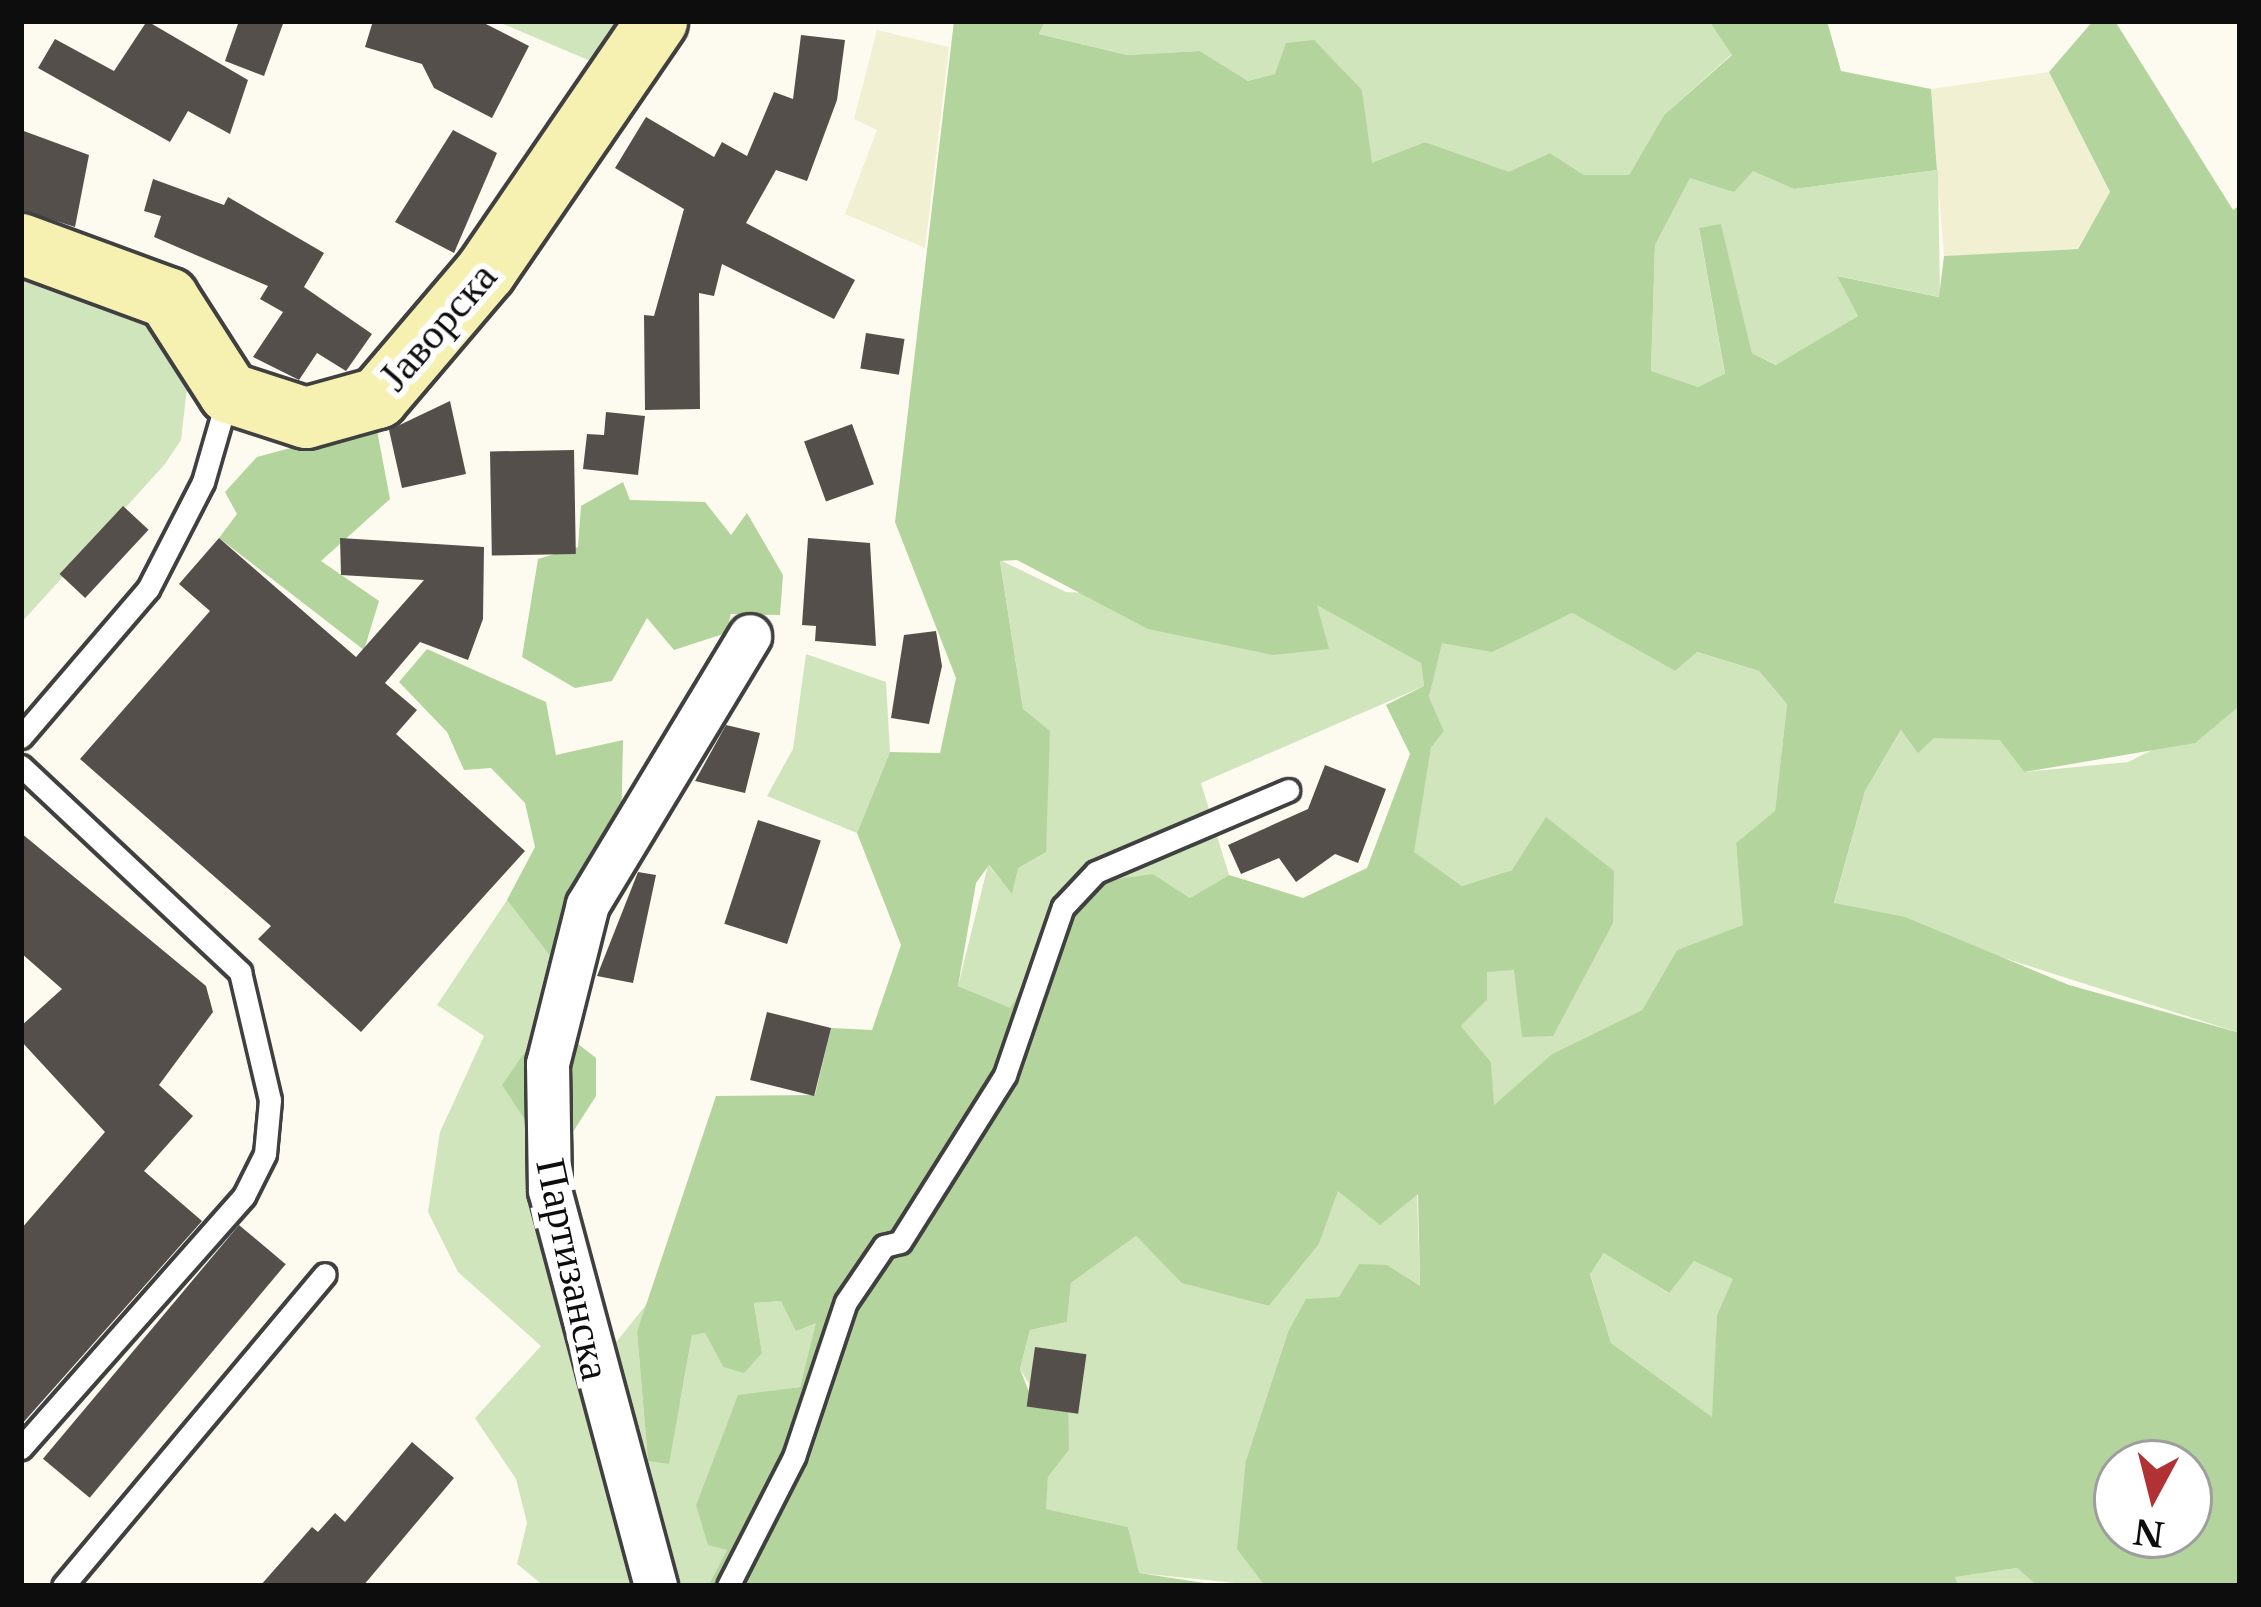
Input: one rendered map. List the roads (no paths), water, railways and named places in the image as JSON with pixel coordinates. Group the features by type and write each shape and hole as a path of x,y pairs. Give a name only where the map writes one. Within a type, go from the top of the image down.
{"street":[{"name":"Јаворска","path":"229,393 306,418 378,398 515,233 658,21"},
{"path":"21,244 168,298 229,393"},
{"name":"Партизанска","path":"656,1586 550,1191 548,1064 588,904 750,636"}],"lane":[{"path":"21,737 148,589 203,482 229,393"},
{"path":"21,766 240,972 270,1100 265,1154 244,1196 21,1448"},
{"path":"728,1586 794,1457 846,1302 884,1246 900,1242 1006,1075 1063,907 1096,872 1288,790"},
{"path":"63,1586 326,1274"}]}
